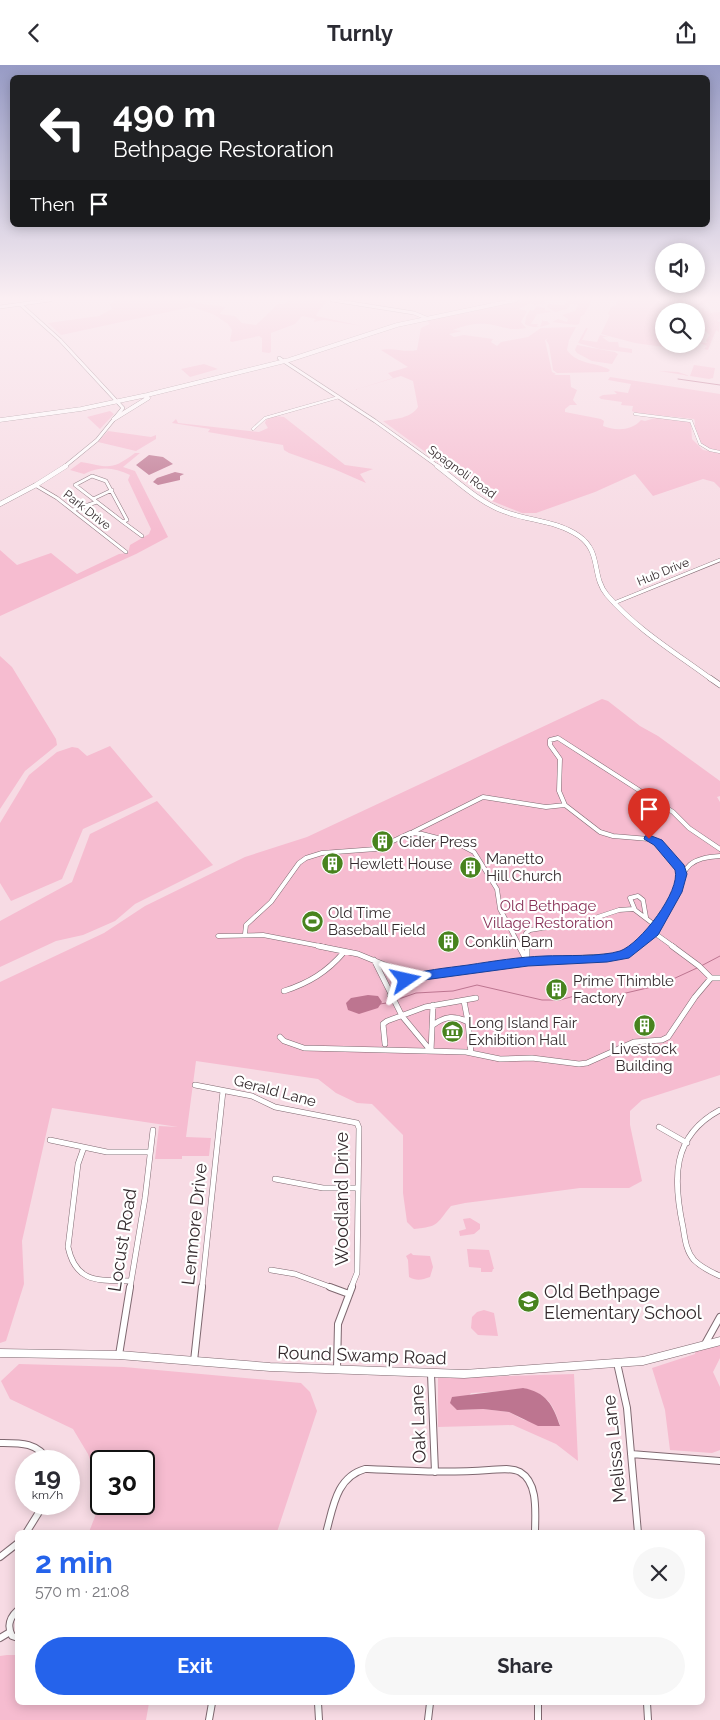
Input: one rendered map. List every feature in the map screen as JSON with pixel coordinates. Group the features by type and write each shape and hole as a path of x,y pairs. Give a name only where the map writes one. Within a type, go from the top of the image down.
{"main road":[{"path":"0,504 78,459 114,419 123,407 95,377"},
{"path":"117,400 210,377"},
{"path":"0,418 58,412 180,387 217,377"},
{"name":"Spagnoli Road","path":"308,377 339,397 493,507 511,515 557,525 579,536 594,551 598,583 614,603 640,626 720,685"},
{"path":"114,419 139,403 180,387"},
{"name":"Round Swamp Road","path":"0,1353 119,1355 337,1369 464,1374 643,1361 720,1341"}],"street":[{"path":"253,429 265,418 339,397"},
{"path":"635,414 691,421 697,442 710,451 720,452"},
{"path":"123,522 127,520 106,481 92,476 75,485 123,522 142,535"},
{"name":"Park Drive","path":"35,485 49,492 126,552"},
{"path":"93,499 112,490"},
{"path":"74,511 98,502"},
{"name":"Hub Drive","path":"614,603 720,560"},
{"path":"682,874 680,868 658,843 649,839 600,833 564,805 559,791 560,759 549,742 555,737 672,812 720,849"},
{"path":"245,934 246,925 271,902 299,863 306,857 322,853 376,849 483,797 546,807 564,805"},
{"path":"425,826 423,831 428,836"},
{"path":"410,833 458,843 474,851 496,889 500,909 528,961"},
{"path":"390,995 399,984 424,976 528,961 607,958 624,955 653,932 665,914 676,892 682,874 689,865 708,857 720,856"},
{"path":"674,862 689,865"},
{"path":"646,917 643,899 638,896 630,898 633,909 656,926"},
{"path":"528,961 526,933 530,930 586,921 619,910 633,909"},
{"path":"653,932 700,967 711,978 720,978"},
{"path":"218,936 263,935 358,954 402,972 424,976"},
{"path":"518,941 526,940"},
{"path":"284,991 300,987 315,979 330,969 344,952"},
{"path":"374,960 402,1016 432,1051"},
{"path":"280,1037 284,1041 304,1047 471,1053 500,1059 532,1058 579,1064 587,1063 634,1042 668,1037 695,997 711,978"},
{"path":"385,1044 384,1024 433,1005 476,998"},
{"path":"464,1001 471,1053"},
{"path":"432,1051 433,1005"},
{"path":"433,1025 439,1019 448,1016 468,1022"},
{"name":"Gerald Lane","path":"195,1085 252,1096 275,1107 349,1121"},
{"name":"Lenmore Drive","path":"194,1361 223,1091"},
{"path":"720,1110 706,1118 687,1143 678,1165 676,1186 677,1203 688,1249 699,1264 720,1277"},
{"name":"Woodland Drive","path":"337,1369 338,1324 357,1273 359,1128 357,1123 349,1121"},
{"path":"659,1127 687,1143"},
{"name":"Locust Road","path":"119,1355 153,1130"},
{"path":"50,1140 116,1152 150,1152"},
{"path":"84,1147 78,1165 68,1247 70,1260 78,1272 86,1277 97,1280 131,1281"},
{"path":"276,1179 323,1188 357,1188"},
{"path":"271,1269 295,1273 349,1294"},
{"path":"704,1345 720,1317"},
{"name":"Melissa Lane","path":"618,1363 627,1408 638,1530"},
{"name":"Oak Lane","path":"431,1374 435,1472"},
{"path":"0,1443 30,1444 40,1450"},
{"path":"632,1454 720,1461"},
{"path":"327,1530 345,1480 353,1472 365,1469 451,1473 508,1469 520,1473 528,1480 534,1495 535,1530"},
{"path":"28,1530 37,1515"},
{"path":"0,1557 15,1545"},
{"path":"15,1614 9,1623 10,1632 15,1636"},
{"path":"0,1638 10,1632"},
{"path":"210,1720 212,1705"},
{"path":"318,1705 318,1720"},
{"path":"428,1720 430,1705"},
{"path":"538,1705 538,1720"},
{"path":"647,1705 648,1720"}],"green space":[{"path":"404,377 570,377 571,387 577,390 573,400 577,405 570,405 565,409 565,412 601,419 604,421 603,426 623,429 637,424 641,420 645,421 655,418 646,417 688,420 691,423 692,439 703,450 720,453 720,488 714,482 703,479 653,496 635,474 595,492 536,513 522,513 492,501 383,421 407,416 418,407 413,381"},
{"path":"612,377 720,394 720,452 707,448 701,443 695,431 694,419 636,413 632,411 633,406 621,405 622,402 601,399 599,397 603,395 617,394 614,391 628,393 631,384 608,380"},
{"path":"110,411 114,414 100,429 87,417"},
{"path":"275,416 284,417 345,465 373,469 360,474 366,483 289,453 284,450 283,445 208,432 210,429 172,423 176,419 178,423 259,432 268,428 265,423 266,420"},
{"path":"108,431 151,437 156,435 156,439 136,451 98,442"},
{"path":"135,453 140,453 123,467 135,471 168,537 136,554 0,616 0,550 17,565 51,553 77,574 119,554 128,553 130,545 149,534 151,529 128,480 130,475 118,470 107,469 84,474 70,470 81,462 104,466 115,465"},
{"path":"0,656 12,667 56,739 57,745 25,771 0,809"},
{"name":"Old Bethpage Village Restoration","path":"602,699 608,701 640,726 658,736 720,781 720,796 717,797 720,802 720,1075 642,1100 630,1111 630,1125 642,1181 629,1188 580,1188 465,1203 451,1206 439,1221 433,1225 414,1229 407,1222 403,1193 403,1135 372,1104 357,1103 336,1093 318,1079 196,1061 186,1137 211,1138 209,1156 155,1159 159,1126 178,1127 52,1108 22,1241 24,1284 6,1341 0,1343 0,982 104,933 145,906 245,857 307,837"},
{"path":"110,746 153,797 83,829 62,879 11,901 0,883 0,823 29,775 57,752 72,747 78,748 87,756"},
{"path":"157,801 213,865 135,904 115,921 83,935 56,941 0,967 0,921 72,882 90,834"},
{"path":"470,1218 480,1224 480,1229 474,1234 460,1236 459,1231 466,1229 463,1219"},
{"path":"467,1249 489,1250 494,1269 492,1272 481,1272 481,1268 469,1267"},
{"path":"411,1253 413,1255 430,1256 433,1267 430,1277 419,1280 409,1277 406,1256"},
{"path":"484,1310 494,1313 498,1336 478,1335 471,1328 472,1317 477,1312"},
{"path":"720,1344 720,1358 713,1372 720,1387 720,1450 712,1453 670,1450 665,1410 652,1368 695,1354 695,1351"},
{"path":"19,1364 124,1367 301,1383 310,1392 317,1411 278,1530 90,1530 96,1515 155,1515 155,1450 90,1450 90,1460 73,1429 10,1399 1,1381"},
{"path":"574,1374 578,1461 556,1444 513,1425 438,1427 438,1378","holes":["523,1388 538,1393 548,1400 560,1425 524,1420 509,1412 483,1409 457,1410 471,1393"]},
{"path":"15,1655 15,1705 149,1705 146,1720 0,1720 0,1656"}],"shaded area":[{"path":"149,455 163,457 173,464 149,475 136,465"},
{"path":"175,472 184,474 180,476 180,480 158,485 153,482 157,478"},
{"path":"368,995 378,996 382,1002 378,1008 359,1014 348,1010 346,1003 351,998"},
{"path":"523,1388 538,1393 548,1401 560,1426 538,1426 509,1412 483,1409 457,1410 450,1403 452,1397"}],"waterway":[{"path":"678,379 720,385"},
{"path":"701,966 720,956"},
{"path":"396,1000 416,993 453,991 477,985 542,1000 560,1000 578,995 613,996 660,985 697,968"},
{"path":"380,1004 393,1002"}],"place":[{"name":"Cider Press","path":"383,842"},
{"name":"Hewlett House","path":"333,864"},
{"name":"Manetto Hill Church","path":"470,868"},
{"name":"Old Time Baseball Field","path":"312,922"},
{"name":"Conklin Barn","path":"449,942"},
{"name":"Prime Thimble Factory","path":"557,990"},
{"name":"Livestock Building","path":"644,1026"},
{"name":"Long Island Fair Exhibition Hall","path":"452,1032"},
{"name":"Old Bethpage Elementary School","path":"528,1301"}],"route":[{"path":"406,980 528,961 607,958 624,955 642,943 653,932 665,914 676,892 682,874 680,868 664,849 658,843 649,839"}]}
